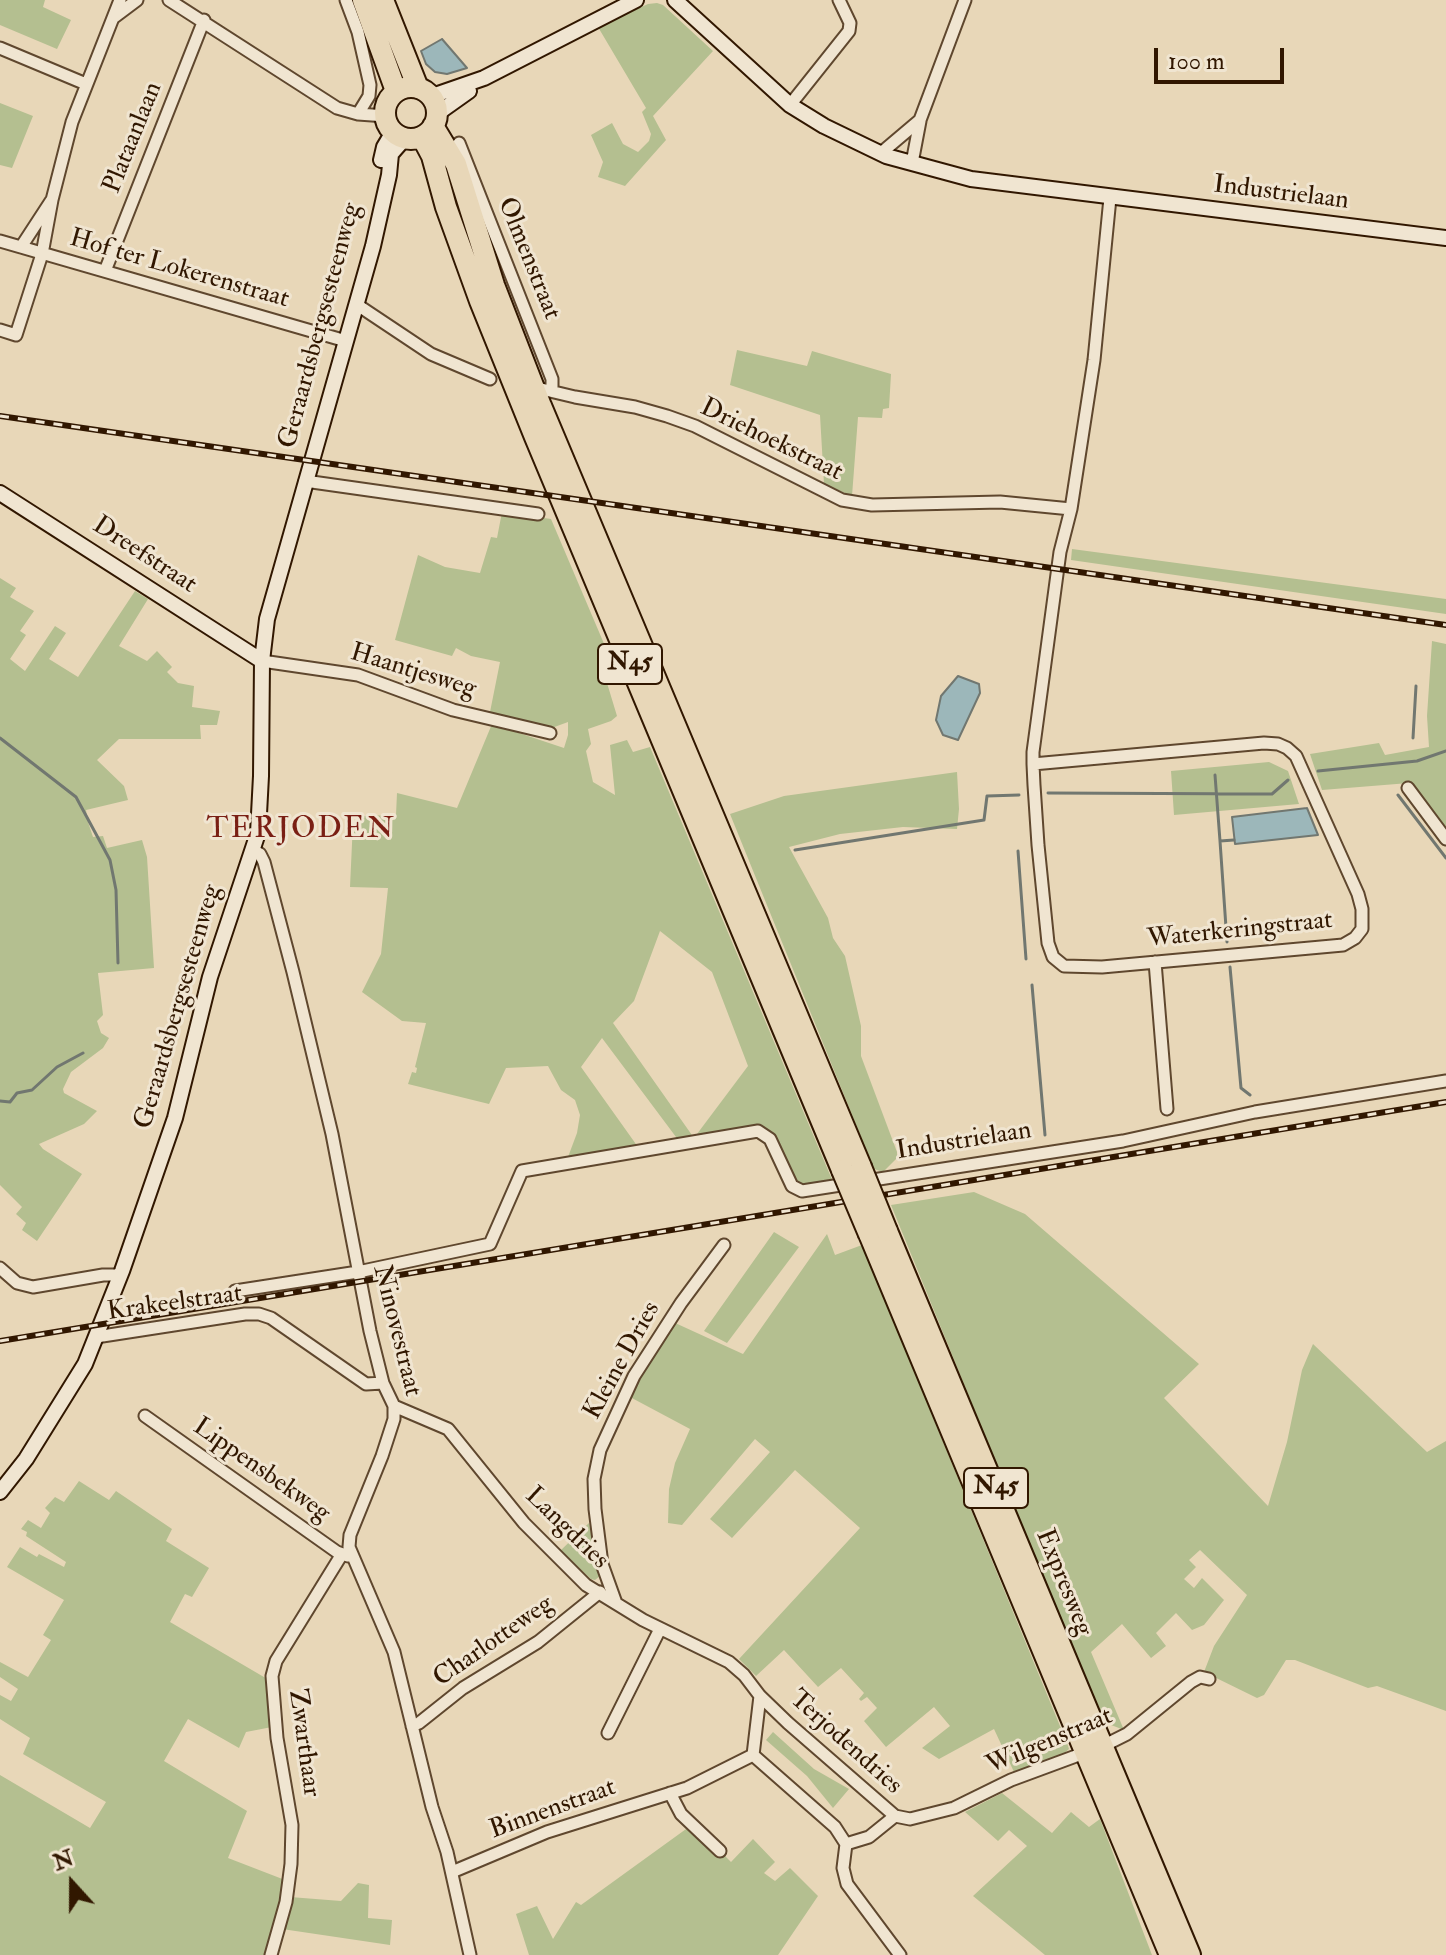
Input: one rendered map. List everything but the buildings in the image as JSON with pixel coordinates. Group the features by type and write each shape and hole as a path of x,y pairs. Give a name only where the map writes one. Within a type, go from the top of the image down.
{"highway":[{"path":"363,0 396,91 410,87 416,118"},
{"name":"N45","path":"383,0 416,118 432,156 446,207 480,301 535,437 851,1168"},
{"name":"N45","path":"416,118 456,164 494,285 542,395 851,1168"},
{"name":"Expresweg","path":"851,1168 1094,1750 1170,1955"},
{"name":"Expresweg","path":"1094,1750 1190,1955"}],"main road":[{"path":"416,118 482,83 484,78 636,0"},
{"name":"Industrielaan","path":"675,0 790,105 824,126 881,153 912,163 971,179 1446,238"},
{"name":"Geraardsbergsesteenweg","path":"0,1492 55,1416 96,1337 175,1118 210,977 254,851 260,809 262,661 267,619 278,572 373,246 391,154 416,118"},
{"name":"Dreefstraat","path":"0,493 262,661"}],"street":[{"path":"0,330 16,335 42,254 72,122 120,0"},
{"path":"112,19 137,0"},
{"path":"169,0 337,108 358,114 416,118"},
{"path":"346,0 358,32 370,85 369,96 358,114"},
{"path":"790,105 849,31 850,23 839,0"},
{"path":"912,163 920,120 965,0"},
{"name":"Plataanlaan","path":"105,271 204,20"},
{"path":"0,48 86,84"},
{"path":"881,153 920,120"},
{"name":"Olmenstraat","path":"459,143 552,379 542,395"},
{"path":"1071,509 1094,360 1110,198"},
{"path":"21,247 52,200"},
{"name":"Hof ter Lokerenstraat","path":"0,241 346,341"},
{"path":"356,304 431,354 490,379"},
{"name":"Driehoekstraat","path":"542,395 635,407 695,426 842,500 872,505 1000,502 1071,509"},
{"name":"Geraardsbergsesteenweg","path":"305,481 538,514"},
{"name":"Waterkeringstraat","path":"1033,764 1278,744 1296,756 1358,894 1362,929 1343,945 1076,968 1064,966 1053,957 1048,943 1040,873 1033,764 1043,662 1060,552 1071,509"},
{"name":"Haantjesweg","path":"262,661 358,675 453,710 550,733"},
{"path":"1408,788 1446,839"},
{"name":"Ninovestraat","path":"254,851 260,854 264,862 293,972 332,1134 383,1383 394,1406 394,1419 382,1456 350,1535 348,1556 394,1652 452,1872 470,1955"},
{"path":"1155,962 1167,1109"},
{"name":"Industrielaan","path":"358,1272 490,1244 522,1171 758,1131 770,1139 792,1186 802,1191 1123,1141 1255,1112 1446,1081"},
{"name":"Kleine Dries","path":"617,1604 602,1564 595,1509 594,1479 600,1450 634,1376 681,1303 724,1245"},
{"path":"0,1268 17,1283 33,1287 120,1275"},
{"path":"235,1291 358,1272"},
{"name":"Krakeelstraat","path":"96,1337 259,1314 271,1318 366,1384 383,1383"},
{"name":"Langdries","path":"394,1406 448,1429 524,1523 586,1585 660,1629 729,1662 760,1696"},
{"name":"Lippensbekweg","path":"145,1416 348,1556"},
{"name":"Zwarthaar","path":"271,1955 286,1902 292,1825 277,1738 272,1676 276,1661 348,1556"},
{"name":"Charlotteweg","path":"412,1726 463,1688 538,1642 600,1592"},
{"path":"608,1733 660,1629"},
{"name":"Wilgenstraat","path":"895,1816 910,1819 943,1812 1011,1780 1094,1750 1127,1734 1191,1682 1200,1677 1209,1679"},
{"path":"760,1696 753,1755 829,1820 846,1844 843,1868 847,1884 900,1955"},
{"name":"Terjodendries","path":"760,1696 895,1816 869,1837 846,1844"},
{"name":"Binnenstraat","path":"452,1872 547,1832 704,1781 753,1755"},
{"path":"670,1793 681,1814 720,1851"}],"green space":[{"path":"0,0 45,0 43,7 71,20 57,49 0,25"},
{"path":"657,3 713,51 653,116 666,140 625,186 598,177 603,162 591,135 612,123 623,144 638,152 649,141 651,134 642,112 646,108 598,27 648,4"},
{"path":"0,103 33,116 12,168 0,165"},
{"path":"737,350 807,366 812,351 891,374 889,408 883,409 882,418 858,417 852,496 824,484 820,415 730,385"},
{"path":"502,512 551,519 619,679 607,683 617,716 588,729 591,744 586,751 593,782 615,795 610,745 627,740 633,752 650,747 833,1182 812,1187 796,1183 776,1139 765,1127 679,1141 602,1038 581,1067 638,1147 568,1157 580,1115 575,1100 561,1090 548,1066 506,1068 489,1104 408,1084 412,1072 416,1073 426,1023 402,1021 362,992 381,954 388,888 350,887 353,822 359,822 360,816 396,815 397,793 457,808 492,724 564,748 568,735 568,722 549,729 490,712 500,662 471,656 456,648 452,656 395,640 418,555 445,567 480,573 491,537 497,538","holes":["660,931 712,972 748,1066 694,1138 613,1023 634,1001"]},
{"path":"1072,549 1446,599 1446,614 1071,560"},
{"path":"0,578 16,588 10,597 34,611 20,631 26,635 10,659 25,671 55,626 66,633 49,659 78,677 135,591 148,599 119,646 147,661 157,651 172,667 167,672 178,683 194,686 192,707 220,711 217,725 200,725 201,739 119,739 97,760 124,786 128,800 86,810 88,822 93,837 103,836 107,848 142,840 147,857 154,968 98,973 103,1015 97,1021 101,1033 109,1038 103,1048 71,1072 63,1089 64,1093 97,1111 84,1124 39,1144 82,1174 37,1241 22,1230 26,1223 16,1214 22,1207 0,1185"},
{"path":"1432,641 1446,644 1446,829 1409,783 1322,790 1310,754 1379,743 1385,755 1429,747 1427,716"},
{"path":"1269,762 1288,771 1299,804 1174,815 1171,771"},
{"path":"957,772 957,829 903,827 840,834 789,847 828,918 833,938 845,956 861,1026 861,1056 897,1152 897,1158 883,1172 874,1169 730,814 784,796"},
{"path":"974,1192 1025,1214 1199,1364 1164,1398 1268,1506 1287,1442 1302,1370 1313,1344 1427,1452 1446,1441 1446,1711 1377,1686 1368,1688 1295,1660 1286,1660 1264,1695 1257,1698 1204,1672 1214,1646 1247,1595 1200,1550 1189,1560 1196,1567 1184,1579 1194,1588 1202,1578 1224,1600 1204,1625 1192,1630 1176,1613 1156,1633 1166,1646 1151,1658 1122,1624 1091,1652 1124,1730 1106,1723 1034,1556 891,1205"},
{"path":"774,1232 799,1247 727,1343 704,1331"},
{"path":"827,1234 835,1255 862,1245 1067,1743 1069,1749 1059,1758 1014,1772 994,1729 939,1759 922,1748 950,1726 934,1707 886,1747 864,1721 877,1708 867,1697 861,1701 859,1699 864,1693 841,1668 818,1687 784,1650 756,1676 739,1659 860,1528 795,1470 732,1538 710,1519 770,1452 755,1439 682,1525 668,1523 669,1489 675,1463 690,1429 630,1397 650,1358 673,1322 743,1354"},
{"path":"79,1481 109,1500 116,1491 172,1529 166,1541 209,1568 192,1597 185,1594 170,1622 269,1680 272,1727 246,1732 239,1748 188,1719 164,1761 247,1811 228,1858 285,1880 284,1897 268,1955 0,1955 0,1775 90,1828 106,1802 23,1754 30,1738 0,1719 0,1695 11,1701 18,1689 0,1677 0,1662 28,1677 51,1640 43,1635 64,1600 7,1567 20,1547 64,1567 66,1562 26,1536 27,1532 21,1529 28,1520 41,1528 50,1513 45,1508 55,1497 64,1502"},
{"path":"589,1523 600,1576 595,1580 560,1551"},
{"path":"773,1732 814,1769 849,1789 833,1808 807,1776 766,1740"},
{"path":"1002,1793 1052,1833 1071,1812 1089,1827 1100,1819 1152,1955 1045,1955 973,1896 1027,1846 1009,1830 998,1841 965,1812"},
{"path":"693,1824 731,1862 753,1839 775,1862 764,1873 775,1881 790,1868 818,1896 778,1955 529,1955 516,1914 537,1906 553,1939 576,1902 581,1905"},
{"path":"358,1883 369,1885 368,1918 392,1920 390,1945 282,1929 290,1897 341,1901"}],"water":[{"path":"442,39 467,68 447,74 435,72 426,64 421,51"},
{"path":"958,676 979,684 980,693 958,740 943,735 936,720 941,696"},
{"path":"1307,808 1318,835 1235,844 1232,817"}],"waterway":[{"path":"1413,738 1416,686"},
{"path":"0,738 76,797 110,860 116,890 118,963"},
{"path":"1318,771 1417,761 1446,751"},
{"path":"1215,775 1220,841"},
{"path":"1048,793 1272,794 1288,780"},
{"path":"795,850 984,820 987,796 1019,795"},
{"path":"1398,795 1446,858"},
{"path":"1227,942 1220,841 1234,840"},
{"path":"1018,851 1026,959"},
{"path":"1230,967 1241,1088 1250,1095"},
{"path":"1032,985 1045,1135"},
{"path":"0,1101 10,1102 17,1093 32,1090 57,1067 83,1053"}],"railway":[{"path":"0,416 1446,625"},
{"path":"0,1341 1446,1102"}],"district":[{"name":"TERJODEN","path":"301,831"}]}
